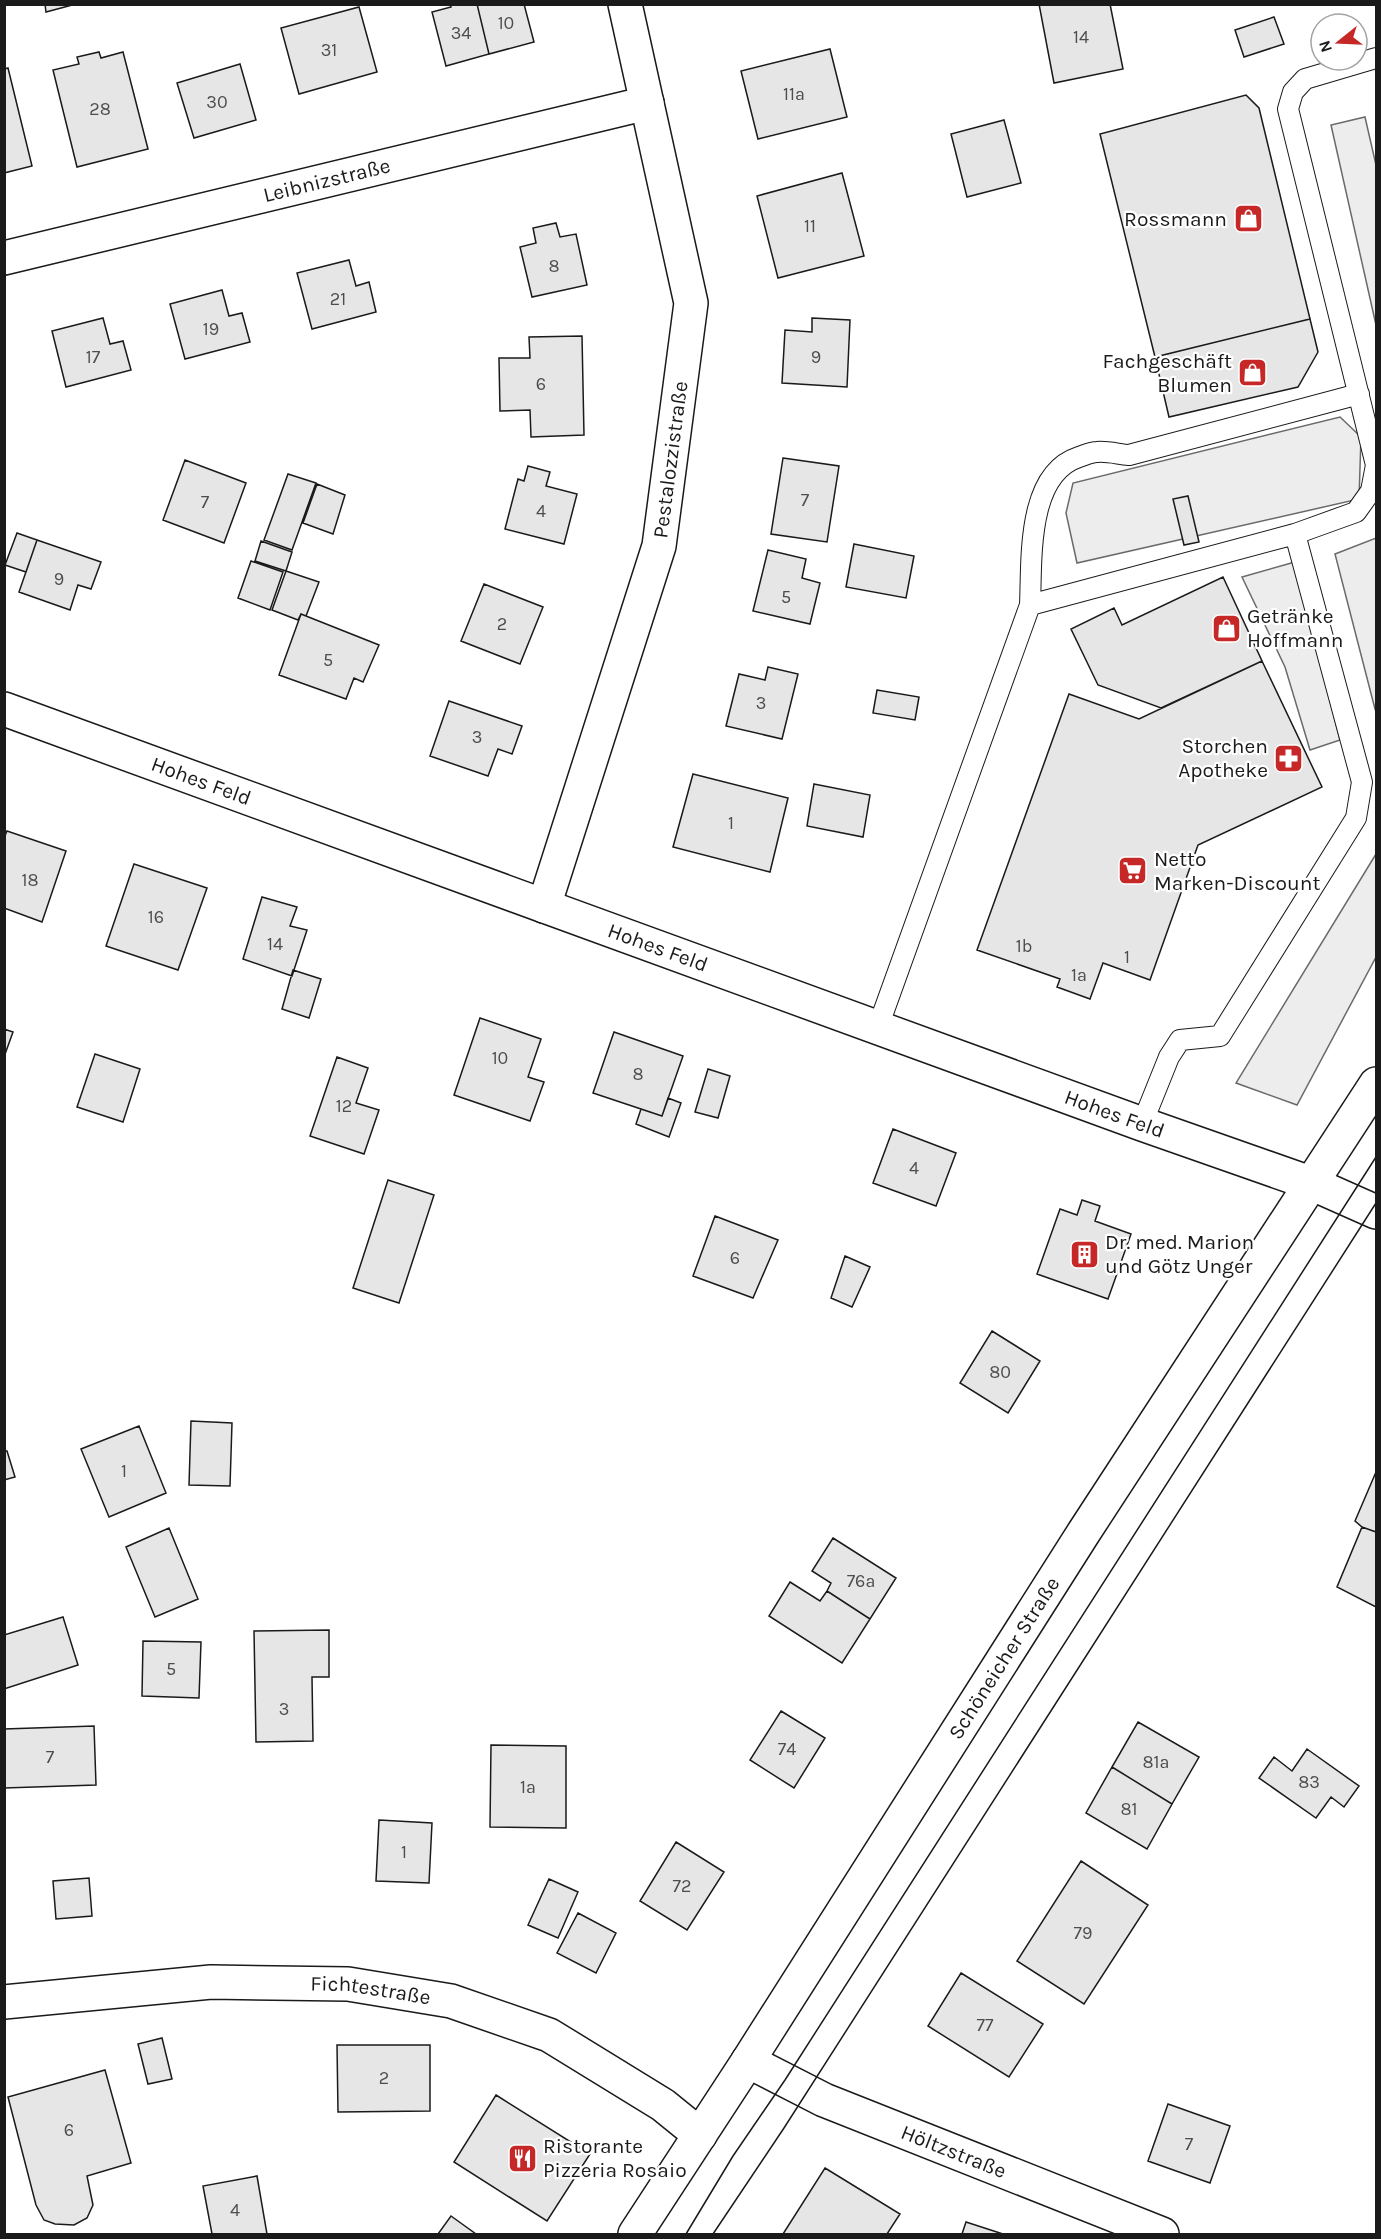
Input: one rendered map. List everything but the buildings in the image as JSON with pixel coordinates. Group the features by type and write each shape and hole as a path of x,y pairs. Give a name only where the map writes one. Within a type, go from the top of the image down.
{"street":[{"name":"Pestalozzistraße","path":"544,906 658,546 691,303 625,4"},
{"name":"Leibnizstraße","path":"4,258 647,103"},
{"name":"Hohes Feld","path":"4,709 1142,1124 1313,1184 1377,1212"},
{"name":"Schöneicher Straße","path":"634,2235 748,2061 1084,1532 1377,1084"},
{"name":"Fichtestraße","path":"4,2002 211,1982 348,1984 451,2001 549,2035 663,2105 700,2135"},
{"name":"Höltzstraße","path":"748,2061 824,2100 1162,2235"}],"lane":[{"path":"1030,605 1294,534 1356,512 1371,491 1376,465 1288,109 1293,92 1305,79 1377,58"},
{"path":"878,1027 1030,605 1033,532 1043,492 1054,474 1071,459 1095,452 1129,455 1359,394"},
{"path":"1142,1124 1169,1057 1180,1041 1220,1036 1356,818 1362,782 1294,534"}],"shaded area":[{"path":"1365,117 1376,165 1376,325 1331,125"},
{"path":"1340,417 1361,437 1359,499 1077,563 1066,513 1073,483"},
{"path":"1376,538 1376,708 1375,709 1335,554"},
{"path":"1295,562 1340,740 1310,750 1285,667 1242,577"},
{"path":"1376,854 1376,957 1297,1105 1236,1083"}],"tram line":[{"path":"686,2234 733,2156 785,2080 1376,1157"},
{"path":"713,2234 784,2128 1376,1203"}],"place":[{"name":"Rossmann","path":"1248,219"},
{"name":"Fachgeschäft Blumen","path":"1253,373"},
{"name":"Getränke Hoffmann","path":"1226,628"},
{"name":"Storchen Apotheke","path":"1289,758"},
{"name":"Netto Marken-Discount","path":"1133,871"},
{"name":"Dr. med. Marion und Götz Unger","path":"1084,1254"},
{"name":"Ristorante Pizzeria Rosaio","path":"522,2158"}]}
